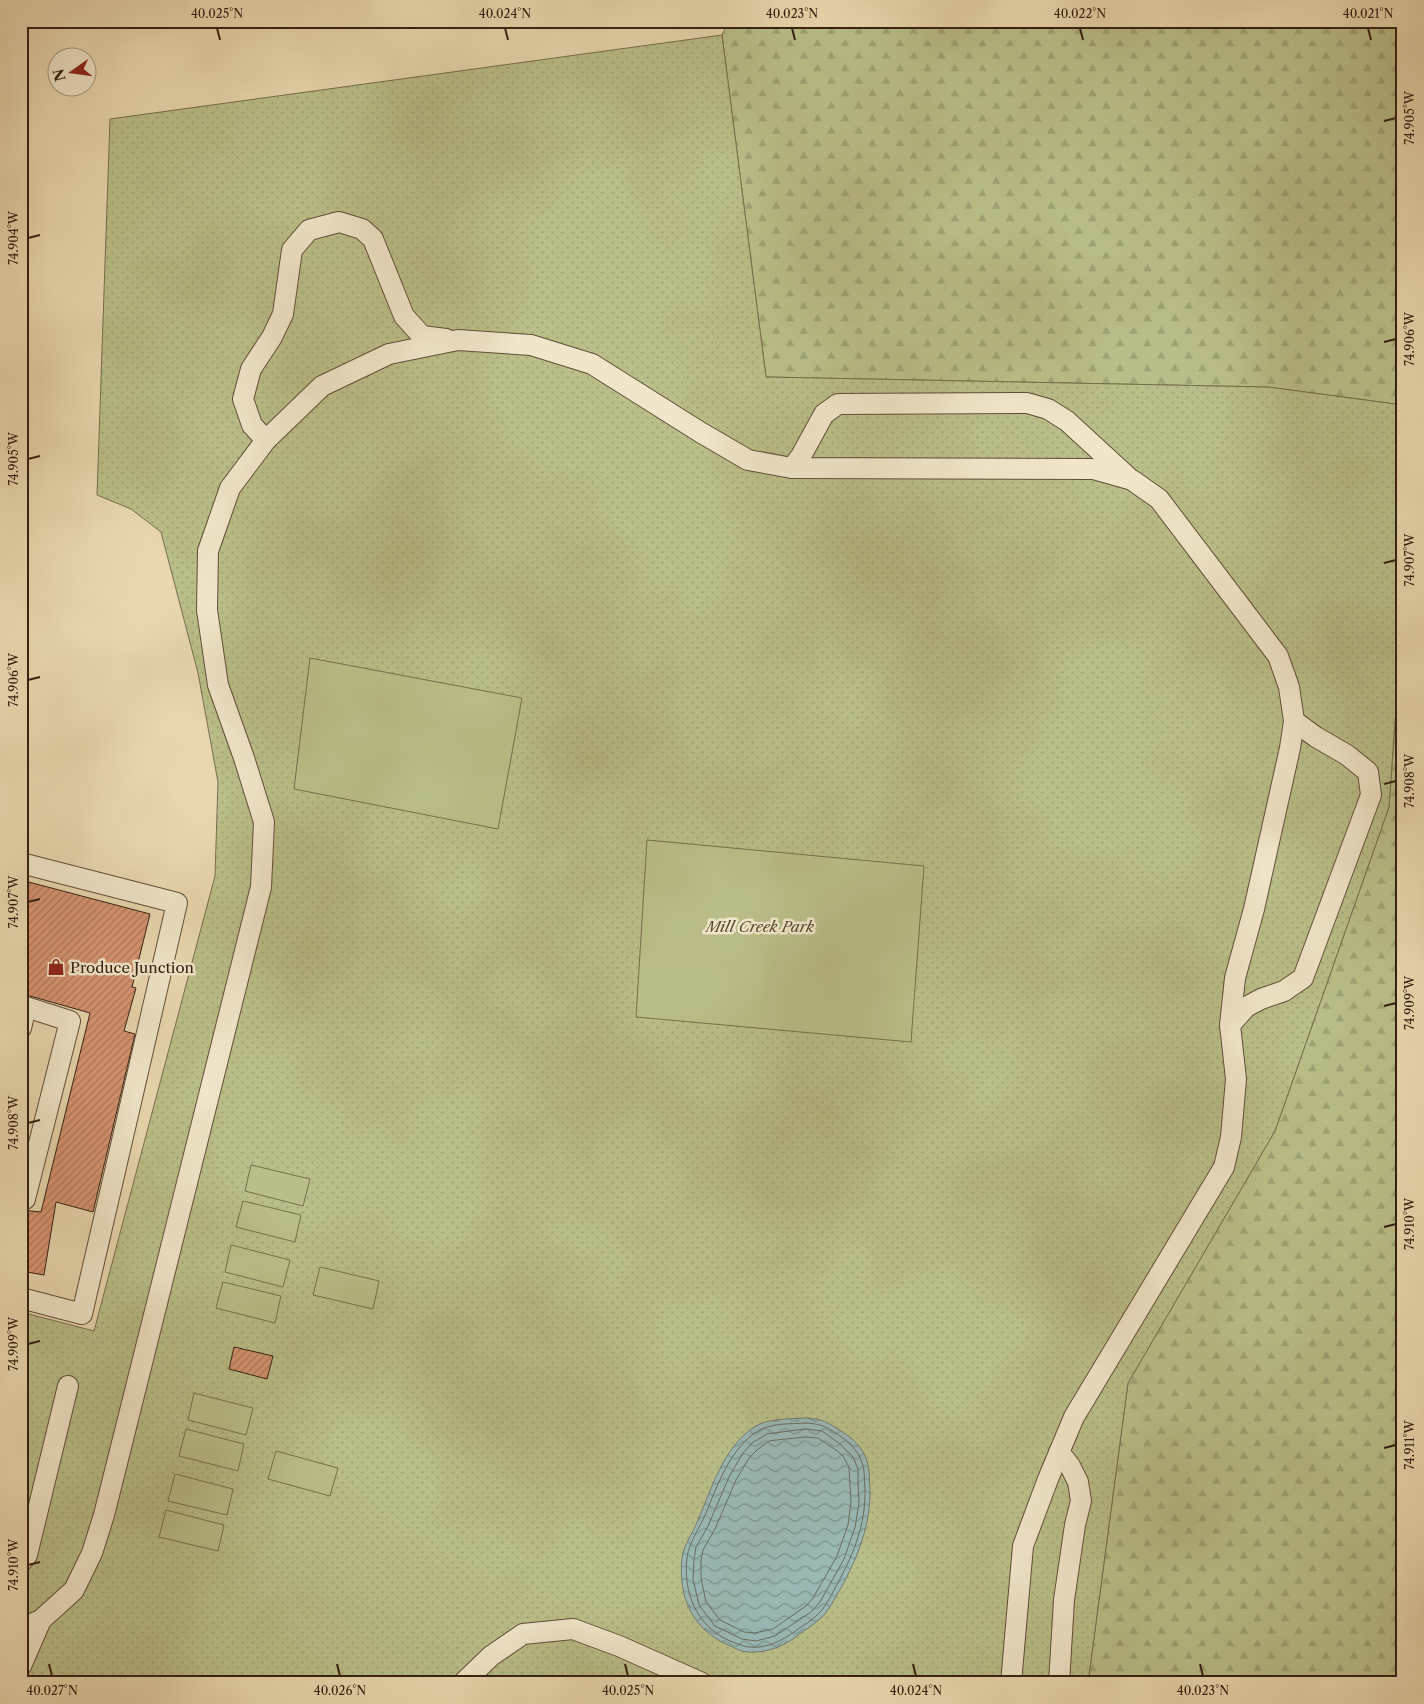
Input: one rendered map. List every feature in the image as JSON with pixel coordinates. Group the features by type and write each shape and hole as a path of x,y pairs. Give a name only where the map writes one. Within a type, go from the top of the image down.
{"lane":[{"path":"266,440 252,425 243,399 251,369 272,337 283,314 292,250 309,230 339,222 362,229 373,239 404,316 422,336 531,345 592,364 748,460 792,468 1093,469 1132,480"},
{"path":"21,1628 41,1620 74,1590 92,1554 111,1486 261,887 264,822 218,685 207,610 208,551 230,488 266,440 322,386 389,354 458,340"},
{"path":"792,468 824,414 838,404 1028,403 1048,408 1067,421 1132,480 1159,499 1278,656 1289,687 1294,720 1290,748 1254,909 1235,978 1230,1025 1236,1079 1231,1137 1224,1167 1074,1417 1059,1452 1023,1546 1011,1683"},
{"path":"1230,1025 1246,1007 1284,990 1303,978 1372,795 1368,772 1347,755 1316,737 1294,720"},
{"path":"21,863 177,903 82,1314 21,1298"},
{"path":"21,1028 24,1007 70,1021 25,1199 21,1198"},
{"path":"21,1562 27,1555 68,1386"},
{"path":"1059,1452 1070,1466 1078,1482 1081,1501 1075,1525 1064,1600 1059,1683"},
{"path":"21,1666 41,1620"},
{"path":"463,1683 491,1656 523,1634 573,1629 619,1646 702,1683"},
{"path":"21,1679 23,1683"}],"green space":[{"path":"729,21 1403,21 1403,405 1267,387 766,377 722,35"},
{"name":"Mill Creek Park","path":"722,35 766,377 1268,387 1403,405 1403,607 1389,807 1275,1131 1128,1383 1088,1683 604,1683 595,1679 524,1676 512,1683 21,1683 21,1312 94,1331 215,876 218,782 198,673 161,532 131,509 97,495 110,119"},
{"path":"1403,607 1403,1683 1088,1683 1128,1383 1275,1131 1389,807"},
{"path":"310,658 522,698 498,829 294,789"},
{"path":"647,840 924,866 911,1042 636,1017"},
{"path":"251,1165 310,1179 303,1206 245,1191"},
{"path":"243,1201 301,1215 295,1242 236,1227"},
{"path":"231,1245 290,1260 283,1287 225,1272"},
{"path":"320,1267 379,1281 373,1309 313,1295"},
{"path":"223,1282 281,1296 275,1323 216,1308"},
{"path":"194,1393 253,1408 246,1435 188,1420"},
{"path":"186,1429 244,1444 238,1471 179,1456"},
{"path":"276,1451 338,1468 330,1496 268,1479"},
{"path":"175,1474 233,1489 227,1515 168,1501"},
{"path":"166,1510 224,1525 218,1551 159,1537"},
{"path":"524,1676 595,1679 604,1683 512,1683"}],"water":[{"path":"806,1418 825,1421 832,1425 850,1437 863,1452 868,1464 870,1488 866,1527 858,1552 847,1576 823,1616 782,1645 756,1652 738,1650 705,1630 690,1610 682,1586 683,1553 726,1457 743,1436 754,1427 766,1422"}],"building":[{"path":"21,880 150,914 132,987 136,988 124,1031 135,1034 93,1212 56,1202 44,1275 21,1271 21,1210 41,1212 90,1013 21,995"},
{"path":"234,1347 273,1356 267,1379 229,1369"}],"place":[{"name":"Produce Junction","path":"56,967"}]}
